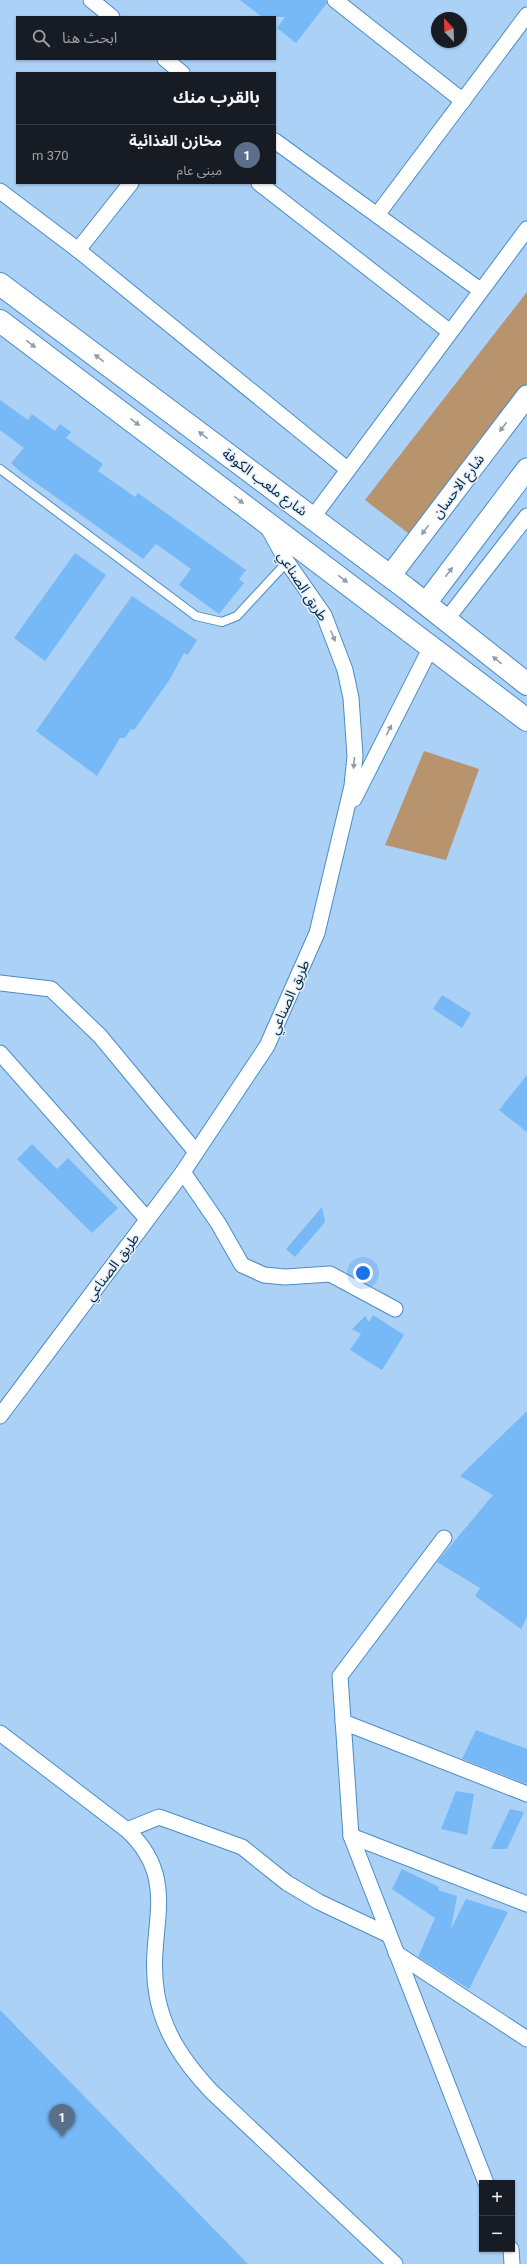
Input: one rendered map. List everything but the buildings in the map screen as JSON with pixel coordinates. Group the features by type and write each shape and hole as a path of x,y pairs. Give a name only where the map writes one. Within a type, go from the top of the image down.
{"main road":[{"name":"شارع ملعب الكوفة","path":"0,284 313,517 447,619 527,684"},
{"path":"0,321 264,519 527,720"}],"street":[{"path":"91,0 111,16"},
{"path":"335,0 463,102"},
{"path":"377,215 527,15"},
{"path":"166,60 181,72"},
{"path":"276,142 480,290"},
{"path":"78,250 130,184"},
{"path":"260,184 450,332"},
{"path":"0,191 78,250 347,469"},
{"path":"313,517 480,290 527,229"},
{"name":"شارع الاحسان","path":"390,576 527,396"},
{"path":"426,603 527,469"},
{"path":"447,619 527,516"},
{"name":"طريق الصناعي","path":"0,1416 183,1172 267,1046 317,933 347,814 353,778 354,727 345,670 324,615 287,562 264,519"},
{"path":"347,814 431,647"},
{"path":"0,983 51,989 100,1036 196,1152"},
{"path":"0,1054 148,1219"},
{"path":"183,1172 218,1223 242,1265 264,1275 278,1276 330,1274 394,1309"},
{"path":"444,1538 340,1676 351,1836 485,2180"},
{"path":"343,1722 527,1794"},
{"path":"0,1733 127,1830 145,1849 152,1861 158,1880 155,1965 157,1994 164,2022 176,2048 192,2071 211,2091 395,2264"},
{"path":"127,1830 159,1816 242,1847 287,1882 318,1902 389,1935"},
{"path":"351,1836 527,1904"},
{"path":"396,1953 527,2038"},
{"path":"511,2252 512,2264"}],"lane":[{"path":"0,469 196,616 222,622 237,616 287,562"}],"shaded area":[{"path":"527,292 527,400 421,543 365,500"},
{"path":"424,751 479,769 446,860 385,845"}],"place":[{"name":"مخازن الغذائية","path":"62,2137"}]}
